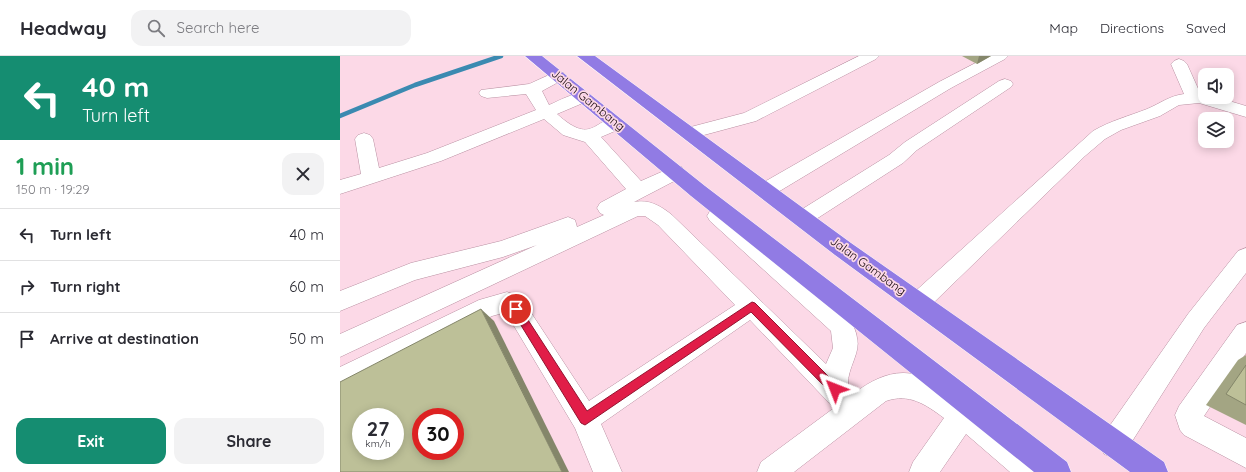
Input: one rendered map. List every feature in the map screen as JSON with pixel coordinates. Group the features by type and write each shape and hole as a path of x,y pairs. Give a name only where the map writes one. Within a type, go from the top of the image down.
{"highway":[{"name":"Jalan Gambang","path":"533,56 698,191 1057,472"},
{"name":"Jalan Gambang","path":"585,56 918,303 1154,472"}],"street":[{"path":"689,133 750,117 871,56"},
{"path":"766,190 945,85 1000,56"},
{"path":"1179,64 1194,98"},
{"path":"487,93 533,89 558,76"},
{"path":"803,218 896,159 911,146 1005,84"},
{"path":"533,89 536,100 569,132 582,136 589,135 616,124"},
{"path":"340,187 434,157 584,97"},
{"path":"918,303 1099,134 1154,112 1175,100 1194,98 1212,100 1246,112"},
{"path":"589,135 639,191"},
{"path":"364,139 371,178"},
{"path":"340,301 411,272 524,242 582,219 676,172"},
{"path":"698,191 702,199 711,209 840,324 846,336 846,348 835,372 844,399"},
{"path":"340,346 626,213 642,208 650,209 661,217 844,399"},
{"path":"1114,444 1196,320 1246,257"},
{"path":"340,380 487,307 507,302 516,309 585,419 608,472"},
{"path":"585,419 752,306"},
{"path":"1242,346 1189,415 1190,420 1194,425 1246,454"},
{"path":"771,472 844,399 877,392 892,386 906,385 920,388 946,403 1034,472"},
{"path":"923,472 962,416"}],"building":[{"path":"481,309 562,472 340,472 340,382"},
{"path":"1246,365 1246,405 1226,394"}],"waterway":[{"path":"340,116 415,85 501,56"}],"route":[{"path":"516,309 585,419 752,306 835,389"}]}
